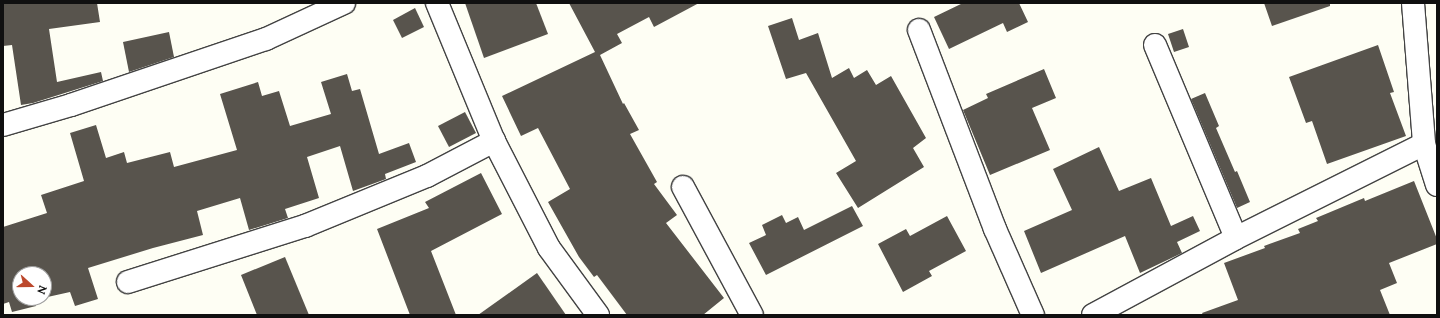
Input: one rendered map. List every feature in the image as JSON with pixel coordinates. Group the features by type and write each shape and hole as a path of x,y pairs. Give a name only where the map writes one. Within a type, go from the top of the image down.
{"street":[{"path":"3,125 71,105 266,38 344,3"},
{"path":"437,3 494,141 549,248 598,315"},
{"path":"1413,3 1424,144 1437,185"},
{"path":"919,30 995,229 1033,315"},
{"path":"1155,45 1236,238"},
{"path":"128,282 305,226 427,176 494,141"},
{"path":"1093,315 1236,238 1424,144"},
{"path":"683,187 752,315"}],"building":[{"path":"3,3 97,3 100,22 49,29 57,82 101,72 103,81 33,103 21,105 12,45 3,46"},
{"path":"465,3 536,3 548,34 484,58"},
{"path":"569,3 699,3 654,27 649,17 617,34 622,43 600,55 623,104 624,103 639,130 630,134 657,182 654,184 677,215 666,223 724,298 703,315 627,315 597,275 594,277 579,257 548,202 570,189 538,128 521,136 502,96 595,52"},
{"path":"963,3 1019,3 1028,22 1007,32 1003,23 949,49 934,17"},
{"path":"1264,3 1330,3 1330,6 1272,26"},
{"path":"415,8 424,27 402,38 393,20"},
{"path":"792,18 799,40 818,33 832,78 849,68 854,78 867,70 876,85 891,76 926,138 913,148 924,167 858,208 836,173 856,161 806,73 786,79 768,26"},
{"path":"1183,29 1189,47 1174,52 1168,34"},
{"path":"169,32 174,57 129,72 123,42"},
{"path":"1378,45 1394,92 1390,93 1406,136 1327,164 1312,121 1306,123 1289,77"},
{"path":"1044,69 1056,98 1032,108 1050,150 990,175 963,110 988,98 986,94"},
{"path":"347,74 352,91 360,89 379,154 409,143 416,162 385,174 386,179 353,191 340,146 307,157 319,198 285,209 288,218 249,230 240,198 197,211 203,235 153,248 88,268 98,299 75,306 70,292 52,296 52,266 12,266 12,306 36,306 12,312 9,302 3,304 3,227 47,213 41,195 84,181 70,133 96,125 106,158 124,152 127,163 170,152 174,167 237,150 220,94 258,82 262,96 279,91 290,126 331,114 321,82"},
{"path":"1205,93 1219,126 1216,128 1250,202 1237,208 1191,99"},
{"path":"465,112 476,133 449,147 438,126"},
{"path":"1099,147 1119,191 1151,178 1171,226 1193,216 1200,231 1177,242 1182,253 1140,273 1125,236 1041,273 1024,231 1072,210 1053,169"},
{"path":"481,173 502,214 431,251 456,315 410,315 377,229 429,208 425,202"},
{"path":"1414,181 1437,239 1437,244 1389,263 1397,283 1380,290 1390,315 1203,315 1202,313 1238,300 1224,263 1300,233 1298,229 1318,221 1316,218 1364,198 1365,201"},
{"path":"852,206 863,226 766,275 749,243 766,235 762,225 782,215 786,223 798,217 804,230"},
{"path":"947,216 966,251 929,271 932,276 903,292 878,244 906,229 910,236"},
{"path":"285,257 309,315 257,315 241,275"},
{"path":"537,273 566,315 478,315"}]}
